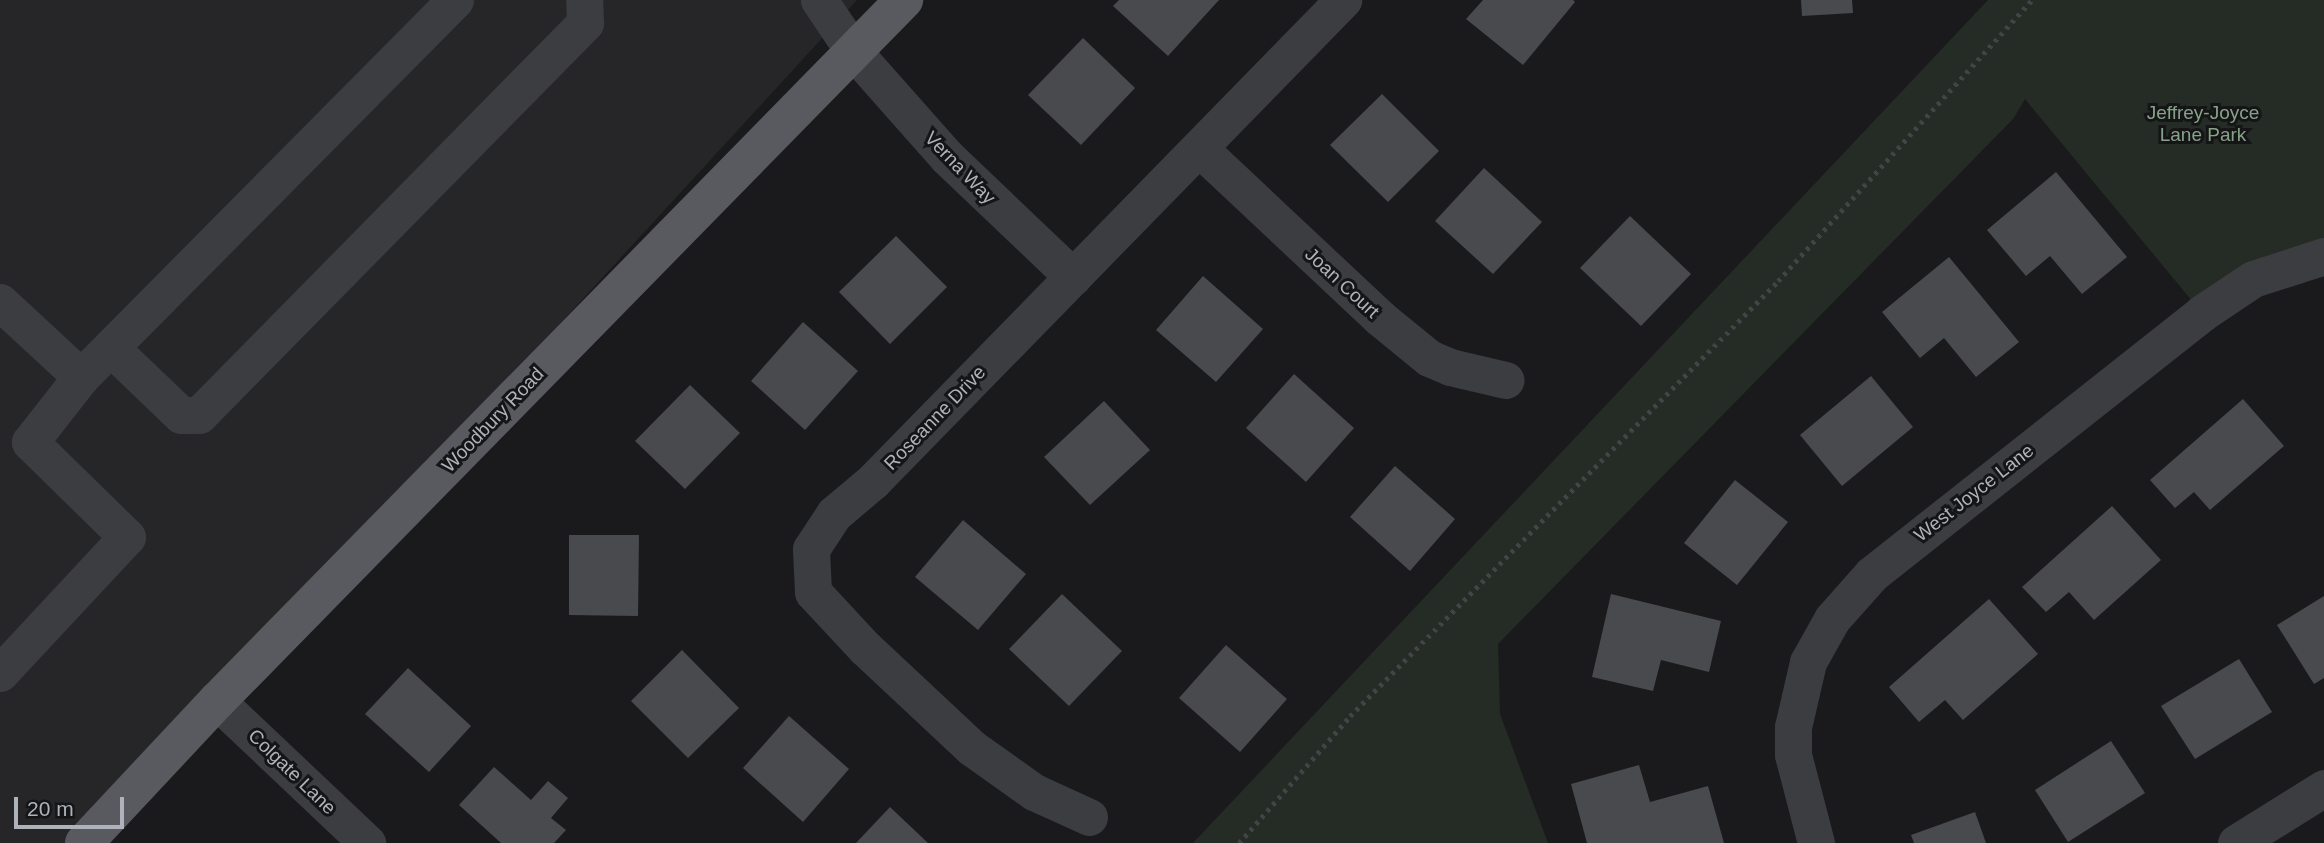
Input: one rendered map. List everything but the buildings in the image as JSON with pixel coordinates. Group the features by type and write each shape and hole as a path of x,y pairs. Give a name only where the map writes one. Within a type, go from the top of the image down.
{"main road":[{"name":"Woodbury Road","path":"84,843 217,701 904,0"}],"street":[{"path":"0,673 127,537 30,442 81,377 455,0"},
{"path":"111,348 181,415 199,415 585,23 584,0"},
{"name":"Verna Way","path":"819,0 854,52 947,157 1073,277"},
{"name":"Roseanne Drive","path":"1089,817 1034,792 972,748 865,648 813,592 811,549 834,514 873,481 1343,0"},
{"name":"Joan Court","path":"1200,149 1380,318 1429,358 1450,367 1506,380"},
{"name":"West Joyce Lane","path":"1816,843 1793,755 1793,727 1808,662 1832,619 1872,573 2202,313 2253,279 2324,256"},
{"path":"0,302 81,377"},
{"name":"Colgate Lane","path":"217,701 367,843"},
{"path":"2236,843 2324,788"}],"path":[{"path":"1239,843 1350,716 1778,281 2032,0"}],"shaded area":[{"path":"0,0 857,0 362,540 75,843 0,843"}],"green space":[{"name":"Jeffrey-Joyce Lane Park","path":"1988,0 2324,0 2324,256 2202,313 2025,99 2013,119 1498,644 1500,714 1548,843 1193,843"}]}
